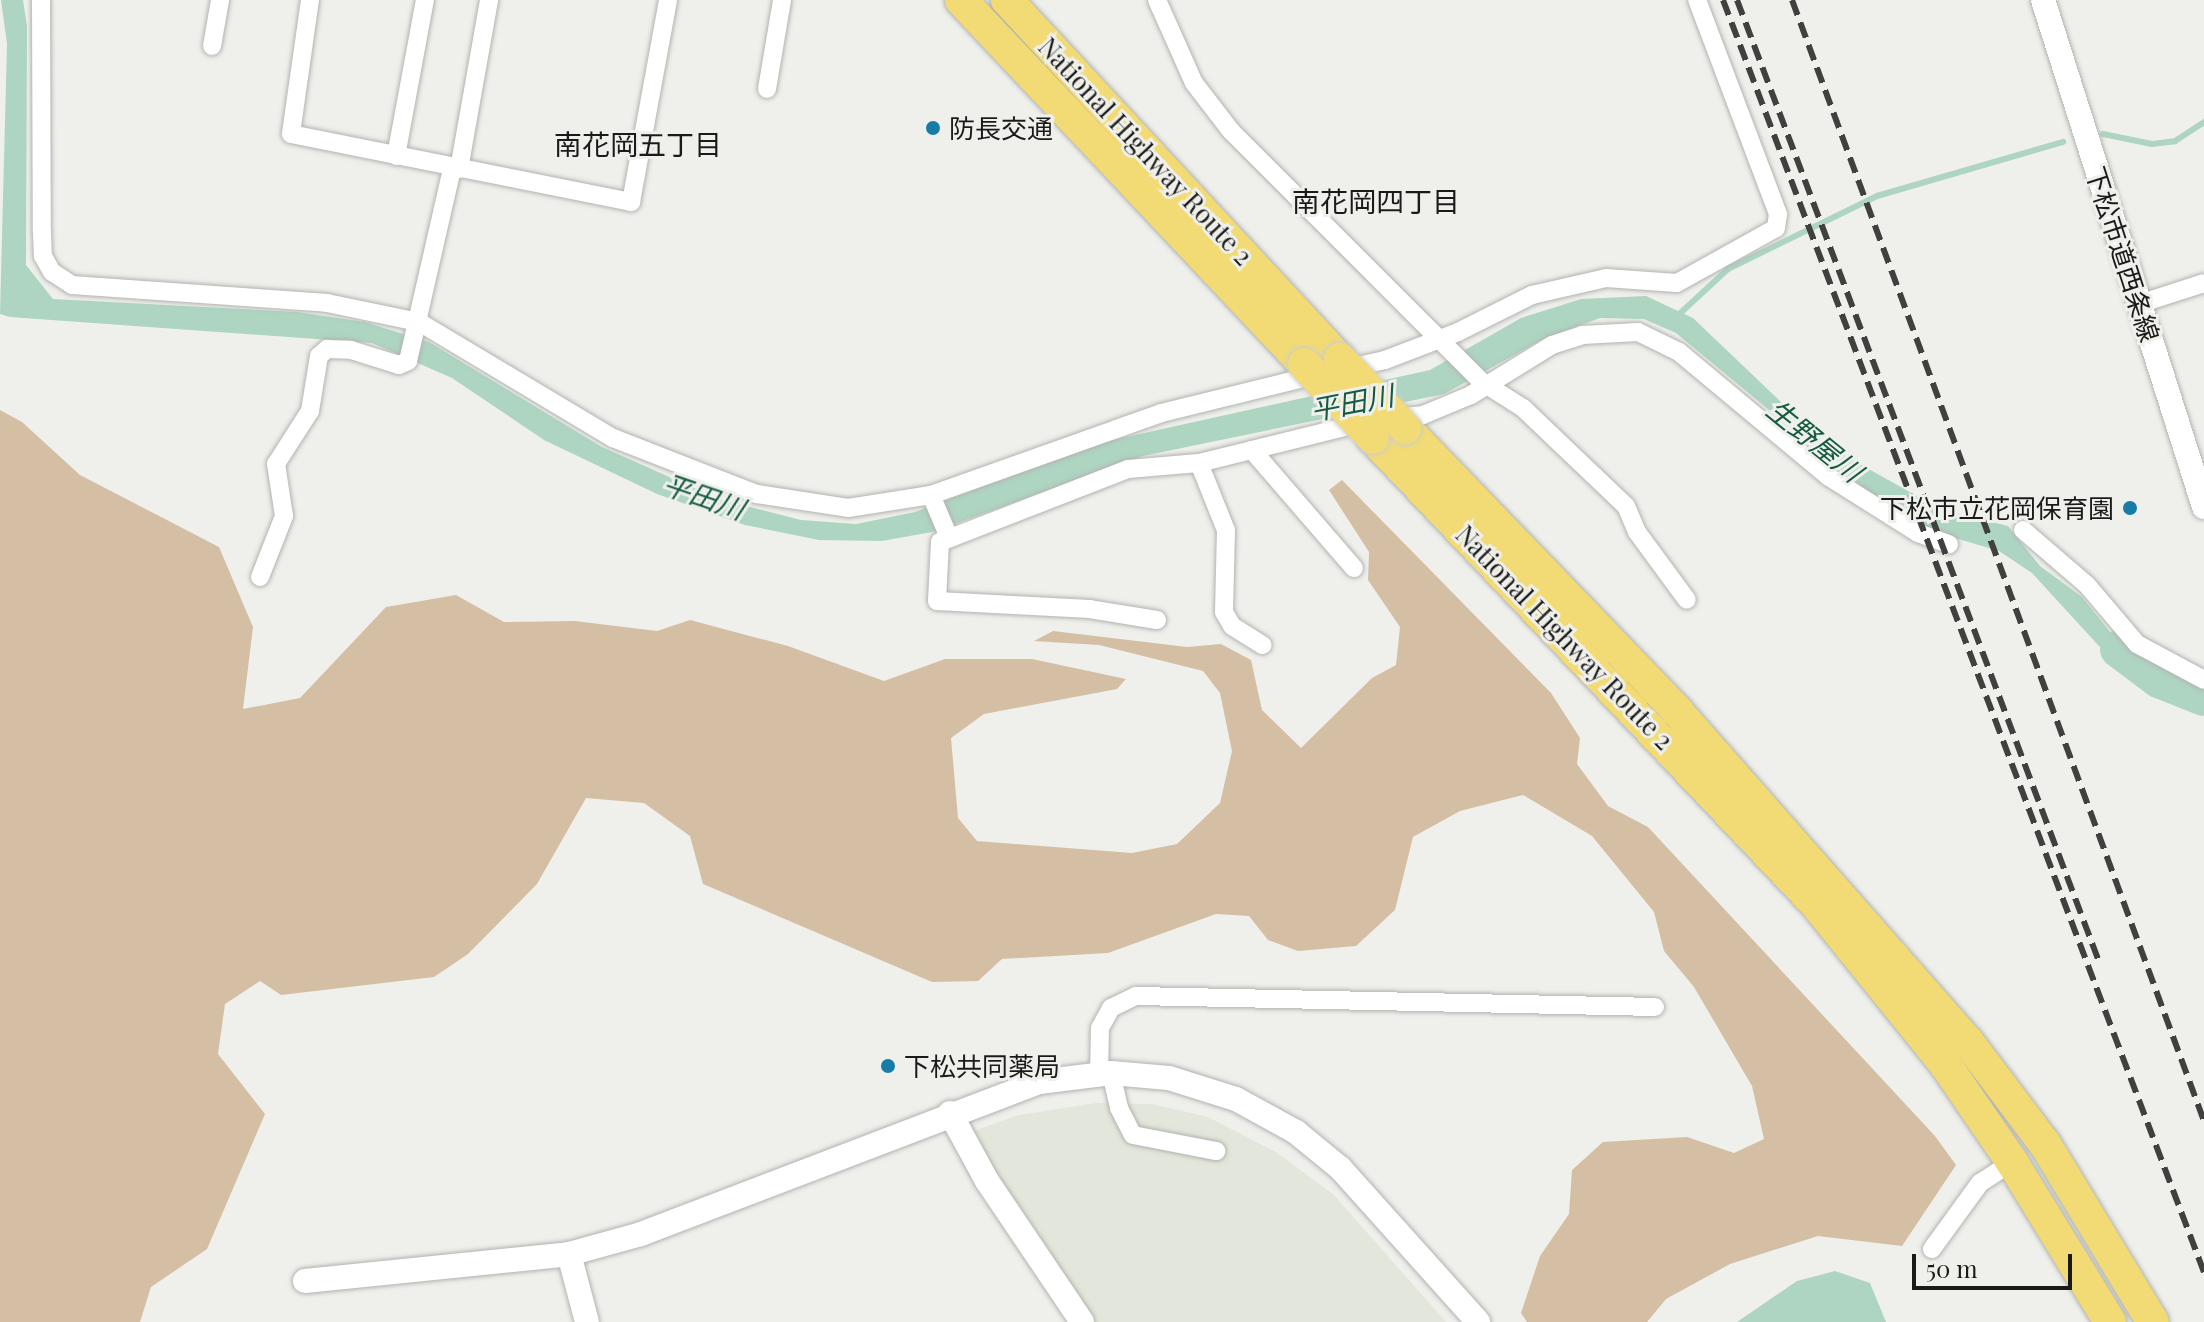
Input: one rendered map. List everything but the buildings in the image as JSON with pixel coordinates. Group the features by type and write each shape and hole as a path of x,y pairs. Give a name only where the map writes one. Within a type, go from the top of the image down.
{"highway":[{"name":"National Highway Route 2","path":"961,0 1815,903 1945,1064 2012,1162 2110,1322"},
{"name":"National Highway Route 2","path":"1007,0 1405,428 1678,712 1968,1042 2045,1144 2153,1322"}],"street":[{"path":"41,0 43,256 52,272 72,285 327,303 418,327 613,438 757,494 848,508 932,497 1161,413 1385,360 1443,343 1547,292 1606,278 1677,283 1776,228 1778,214 1697,0"},
{"path":"212,46 220,0"},
{"path":"310,0 291,134 631,202 668,0"},
{"path":"396,156 425,0"},
{"path":"260,577 284,516 276,464 310,411 319,356 327,349 351,350 399,365 408,361 455,169 489,0"},
{"path":"767,89 782,0"},
{"path":"1157,0 1205,101 1484,384 1533,417 1626,506 1637,532 1687,600"},
{"name":"下松市道西条線","path":"2043,0 2204,507"},
{"path":"2139,304 2204,283"},
{"path":"1157,620 1090,609 937,601 940,542 947,532 1128,469 1199,463 1220,454 1252,450 1303,433 1423,415 1552,345 1582,335 1638,332 1661,339 1829,477 1918,533 1949,544"},
{"path":"1252,450 1354,568"},
{"path":"1199,463 1226,530 1224,612 1232,626 1262,645"},
{"path":"932,497 947,532"},
{"path":"2023,530 2087,585 2137,644 2204,680"},
{"path":"1216,1151 1133,1135 1105,1074 1100,1028 1111,1008 1136,996 1655,1007"},
{"path":"305,1281 569,1254 641,1234 950,1113 1039,1082 1105,1074 1169,1078 1236,1099 1296,1132 1340,1168 1478,1322"},
{"path":"950,1113 987,1181 1082,1322"},
{"path":"1932,1249 1980,1183 2012,1162"},
{"path":"569,1254 587,1322"}],"shaded area":[{"path":"0,410 22,422 80,475 219,547 253,627 243,709 300,698 386,607 456,595 504,622 575,621 657,631 690,620 788,646 884,681 945,659 1032,659 1126,679 1117,689 984,714 951,738 958,818 977,841 1132,853 1177,844 1220,803 1232,751 1220,693 1203,671 1099,645 1034,641 1053,631 1187,647 1221,644 1251,660 1262,710 1301,748 1372,678 1396,665 1400,627 1368,580 1369,552 1329,490 1342,480 1551,693 1580,738 1577,764 1608,806 1648,827 1935,1136 1956,1165 1902,1246 1818,1236 1730,1264 1666,1299 1647,1322 1527,1322 1521,1313 1540,1256 1569,1214 1572,1170 1603,1142 1687,1137 1734,1153 1764,1139 1752,1086 1694,987 1664,951 1654,912 1592,836 1523,795 1460,811 1413,837 1395,910 1356,946 1298,951 1268,940 1249,916 1216,914 1108,953 1002,959 978,981 932,982 703,884 690,836 644,803 586,798 537,884 468,954 434,977 281,995 260,981 225,1004 218,1054 265,1114 207,1249 151,1287 140,1322 0,1322"},
{"path":"1096,1103 1152,1104 1208,1117 1276,1152 1333,1194 1446,1322 1070,1322 951,1139 1019,1115"}],"water":[{"name":"平田川","path":"1,0 23,0 27,26 26,265 53,299 297,312 365,322 429,342 602,447 719,499 801,520 856,524 915,512 1099,443 1430,370 1521,318 1581,299 1646,296 1693,318 1826,445 1940,509 2008,526 2040,566 2082,597 2118,642 2159,679 2124,665 2098,645 2032,573 1999,551 1928,530 1867,491 1676,333 1644,319 1600,318 1543,339 1444,394 1143,456 932,532 882,541 819,540 745,525 657,494 544,440 452,378 372,343 0,314 7,44"},
{"path":"1835,1271 1870,1283 1886,1322 1737,1322 1797,1281"}],"waterway":[{"path":"2103,134 2152,144 2175,141 2204,122"},
{"path":"1675,318 1728,269 1877,196 2063,142"},
{"name":"生野屋川","path":"2119,649 2159,679 2204,697"}],"railway":[{"path":"1723,0 2204,1272"},
{"path":"1737,0 2100,964"},
{"path":"1792,0 2204,1121"}],"place":[{"name":"防長交通","path":"933,128"},
{"name":"下松市立花岡保育園","path":"2130,508"},
{"name":"下松共同薬局","path":"888,1066"}],"district":[{"name":"南花岡五丁目","path":"638,144"},
{"name":"南花岡四丁目","path":"1376,201"}]}
